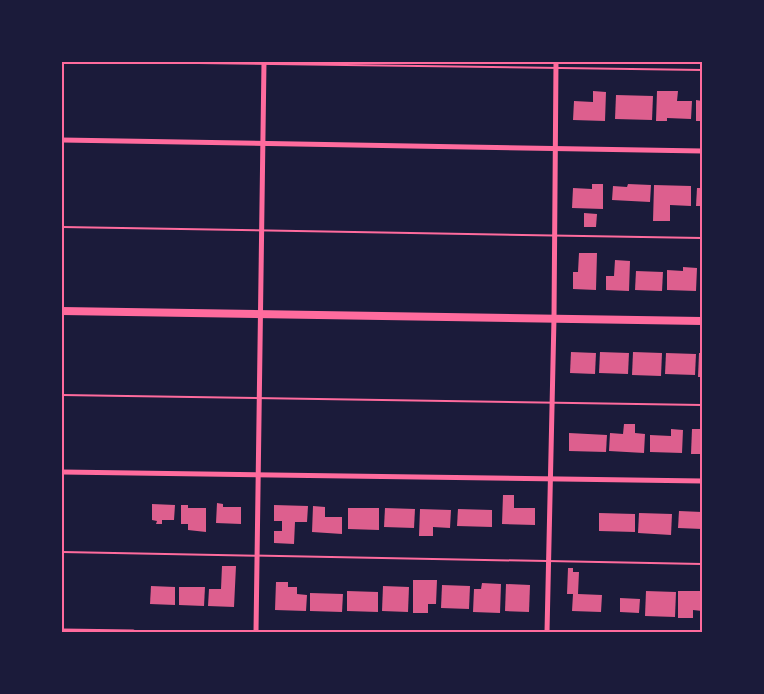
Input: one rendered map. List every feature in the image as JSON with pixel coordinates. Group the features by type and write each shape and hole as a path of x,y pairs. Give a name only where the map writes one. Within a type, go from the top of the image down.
{"main road":[{"path":"62,311 702,321"}],"street":[{"path":"256,633 264,62"},
{"path":"547,633 554,318 556,65"},
{"path":"62,140 702,151"},
{"path":"62,472 702,481"},
{"path":"62,632 133,633"}],"lane":[{"path":"122,62 556,65 702,70"},
{"path":"62,227 702,238"},
{"path":"62,395 702,405"},
{"path":"62,552 702,564"}],"building":[{"path":"593,91 606,92 605,121 573,120 574,101 593,102"},
{"path":"657,91 678,91 677,101 692,101 691,119 667,118 667,121 656,121"},
{"path":"616,95 653,96 652,120 615,119"},
{"path":"696,100 702,101 702,121 696,121"},
{"path":"592,184 603,184 603,209 572,208 573,188 592,189"},
{"path":"628,184 651,185 650,202 612,200 613,186 627,187"},
{"path":"654,185 691,186 691,206 670,205 670,221 653,221"},
{"path":"697,188 702,188 702,206 696,206"},
{"path":"584,213 597,214 596,227 584,227"},
{"path":"579,253 597,253 596,290 573,289 573,272 578,272"},
{"path":"615,260 630,261 629,291 606,290 606,276 614,276"},
{"path":"683,267 697,268 696,291 667,290 667,270 683,271"},
{"path":"636,271 663,272 662,291 635,290"},
{"path":"571,352 596,353 595,374 570,373"},
{"path":"600,352 629,353 628,374 599,373"},
{"path":"633,352 662,353 661,376 632,375"},
{"path":"666,353 696,354 695,375 665,374"},
{"path":"699,353 702,353 702,377 698,377"},
{"path":"624,424 635,424 635,433 645,434 644,453 609,451 610,433 623,434"},
{"path":"671,429 683,430 682,453 650,452 650,435 671,436"},
{"path":"692,429 702,429 702,454 691,454"},
{"path":"569,433 607,435 606,452 569,451"},
{"path":"503,495 514,495 514,508 535,508 535,525 502,524"},
{"path":"217,503 223,504 223,507 241,507 241,524 216,523"},
{"path":"152,504 175,505 174,520 162,520 162,524 156,524 157,521 152,520"},
{"path":"181,505 188,505 188,508 206,508 206,532 188,530 188,524 181,524"},
{"path":"274,505 308,506 307,522 295,522 294,544 274,543 274,531 282,531 282,521 274,521"},
{"path":"313,506 325,507 325,517 342,517 342,534 312,532"},
{"path":"348,508 379,508 379,530 348,529"},
{"path":"385,508 415,509 414,528 384,527"},
{"path":"420,509 451,510 450,528 433,527 433,536 419,536"},
{"path":"458,509 492,510 492,527 457,526"},
{"path":"679,511 702,512 702,529 678,528"},
{"path":"599,513 635,514 635,532 599,531"},
{"path":"639,513 672,514 671,535 638,533"},
{"path":"222,566 236,566 234,607 208,606 209,589 221,589"},
{"path":"568,568 573,568 573,572 579,572 578,594 602,595 601,612 572,611 573,594 567,594"},
{"path":"413,580 437,580 436,604 428,604 428,613 413,613"},
{"path":"276,582 288,582 288,587 297,587 297,594 307,595 306,611 275,610"},
{"path":"482,583 501,584 500,613 473,612 474,589 481,589"},
{"path":"506,584 530,585 529,612 505,611"},
{"path":"442,585 470,586 469,609 441,608"},
{"path":"151,586 175,587 175,605 150,604"},
{"path":"383,586 409,587 408,612 382,611"},
{"path":"179,587 205,587 204,606 179,605"},
{"path":"347,591 378,592 378,612 347,611"},
{"path":"646,591 676,592 675,617 645,616"},
{"path":"678,591 702,591 702,611 693,610 693,618 678,618"},
{"path":"310,593 343,594 342,612 310,611"},
{"path":"620,598 640,599 639,613 620,612"}]}
